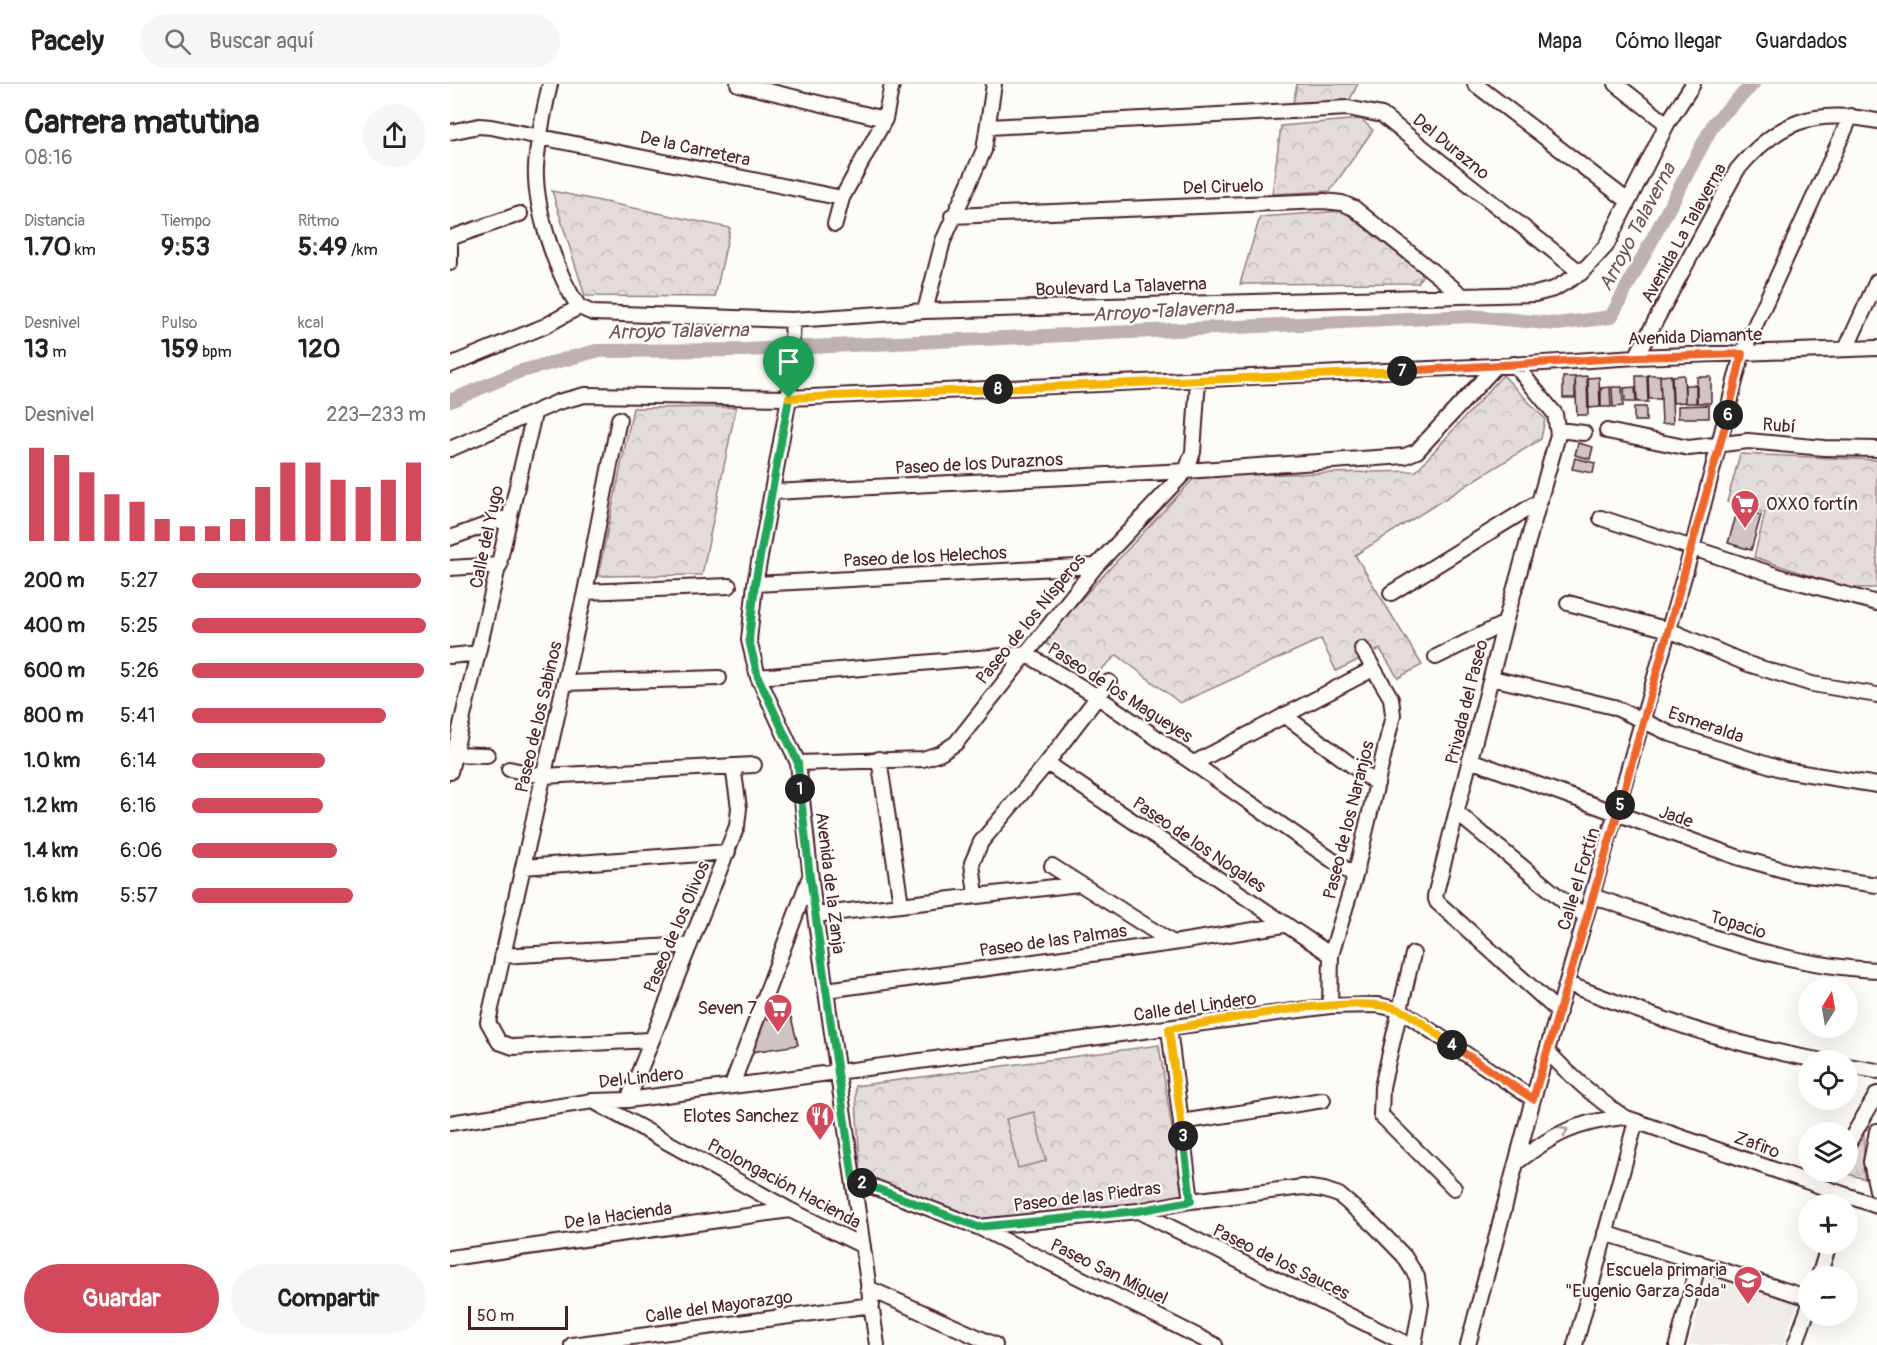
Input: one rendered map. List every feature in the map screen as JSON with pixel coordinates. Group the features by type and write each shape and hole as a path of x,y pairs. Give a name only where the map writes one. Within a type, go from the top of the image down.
{"street":[{"path":"450,365 545,326 579,307 565,287 540,208 536,169 550,84"},
{"path":"738,84 885,118"},
{"path":"835,224 842,198 885,118 892,84"},
{"path":"925,311 943,241 952,216 984,150 994,84"},
{"path":"1475,84 1628,201"},
{"path":"1616,84 1667,124"},
{"name":"Boulevard La Talaverna","path":"579,307 593,312 792,327 925,311 1535,294 1554,289 1581,273 1606,246 1667,124 1693,84"},
{"name":"Del Durazno","path":"989,127 1348,108 1365,110 1382,115 1581,273"},
{"name":"Avenida La Talaverna","path":"1636,357 1737,170 1756,147 1782,128 1815,117 1851,116 1877,121"},
{"name":"Calle el Fortín","path":"1468,1345 1533,1099 1617,816 1721,445 1742,354 1851,116"},
{"name":"De la Carretera","path":"450,132 479,126 540,135 842,198"},
{"name":"Del Ciruelo","path":"952,216 1324,201 1342,203 1354,208 1463,296"},
{"path":"450,263 450,238 520,214"},
{"path":"1846,349 1877,282"},
{"name":"Avenida de la Zanja","path":"792,327 789,398 755,584 749,640 758,677 798,763 810,877 836,1071 877,1345"},
{"name":"Avenida Diamante","path":"1514,364 1877,348"},
{"path":"450,449 558,402 585,395 789,398 1514,364 1555,414 1558,430 1584,433"},
{"name":"Paseo de los Duraznos","path":"773,492 1186,471 1405,456 1417,451 1496,366"},
{"path":"1186,471 1192,452 1198,380"},
{"name":"Calle del Yugo","path":"450,772 452,754 500,564 508,517 534,414"},
{"name":"Paseo de los Sabinos","path":"619,418 585,592 488,1022 499,1042 513,1047 650,1040"},
{"name":"Privada del Paseo","path":"1558,430 1555,451 1505,623 1436,900 1559,1012"},
{"name":"Rubí","path":"1608,431 1689,448 1748,441 1824,448 1877,449"},
{"name":"Paseo de los Nísperos","path":"798,763 924,759 941,753 956,743 1096,566 1186,471"},
{"path":"1391,593 1540,501"},
{"path":"450,538 508,517"},
{"path":"1601,518 1692,549 1832,592 1877,603"},
{"path":"450,568 500,564"},
{"name":"Paseo de los Helechos","path":"755,584 1096,566"},
{"path":"585,592 729,586"},
{"path":"1568,603 1669,630 1748,664 1784,676 1812,684 1877,695"},
{"path":"1436,657 1505,623"},
{"name":"Paseo de los Naranjos","path":"1330,1006 1331,955 1355,876 1394,705 1362,649"},
{"path":"450,656 478,653"},
{"name":"Paseo de los Magueyes","path":"758,677 1026,654 1098,697 1355,876"},
{"path":"1194,763 1373,669"},
{"path":"565,683 719,678"},
{"name":"Esmeralda","path":"1492,678 1614,707 1671,734 1784,770 1877,784"},
{"path":"976,895 972,862 974,854 1109,682"},
{"path":"1284,715 1377,784"},
{"path":"452,754 486,755"},
{"path":"879,759 901,904"},
{"name":"Jade","path":"1470,760 1617,816 1737,857 1794,873 1877,885"},
{"name":"Paseo de los Nogales","path":"1047,763 1331,955"},
{"path":"509,769 543,776 754,765"},
{"name":"Paseo de los Olivos","path":"628,1100 737,826 739,808 733,766"},
{"path":"1457,813 1566,903 1586,916"},
{"path":"523,867 728,852"},
{"path":"1052,866 1173,943"},
{"path":"732,1085 810,877"},
{"path":"815,915 1079,884"},
{"name":"Topacio","path":"1592,896 1732,944 1787,959 1877,970"},
{"name":"Paseo de las Palmas","path":"826,990 1173,943 1284,925"},
{"path":"502,956 690,945"},
{"path":"1413,954 1382,1087 1381,1115 1454,1188"},
{"path":"1568,984 1667,1022 1775,1053 1798,1057"},
{"name":"Calle del Lindero","path":"836,1071 1169,1029 1330,1006 1378,1005 1400,1010 1533,1099"},
{"path":"1169,1029 1191,1201"},
{"name":"Zafiro","path":"1547,1051 1578,1084 1630,1119 1798,1173"},
{"path":"1858,1068 1877,1071"},
{"name":"Del Lindero","path":"450,1123 593,1101 628,1100 836,1071"},
{"path":"1858,1127 1877,1094"},
{"path":"1181,1122 1323,1100"},
{"name":"Prolongación Hacienda","path":"593,1101 790,1210 863,1246"},
{"path":"1575,1345 1605,1233 1630,1119"},
{"name":"Zafiro","path":"1516,1163 1542,1143 1573,1126 1594,1120 1630,1119"},
{"path":"1877,1131 1871,1162 1877,1190"},
{"name":"Paseo San Miguel","path":"853,1179 978,1227 1215,1345"},
{"name":"Zafiro","path":"1814,1182 1833,1194"},
{"name":"Paseo de las Piedras","path":"978,1227 1138,1211 1191,1201 1303,1187 1339,1195 1404,1256 1417,1277 1422,1304 1414,1345"},
{"name":"Zafiro","path":"1858,1203 1877,1206"},
{"name":"De la Hacienda","path":"450,1258 790,1210"},
{"name":"Paseo de los Sauces","path":"1138,1211 1409,1345"},
{"path":"1605,1233 1798,1294"},
{"path":"1677,1345 1699,1262"},
{"path":"868,1288 995,1345"},
{"name":"Calle del Mayorazgo","path":"572,1345 872,1305"},
{"path":"1796,1345 1802,1326"}],"shaded area":[{"name":"Escuela primaria \"Eugenio Garza Sada\"","path":"1709,1269 1798,1300 1783,1345 1689,1345"}],"green space":[{"path":"1297,84 1358,84 1349,101 1293,103"},
{"path":"1361,119 1373,130 1330,191 1272,194 1281,126"},
{"path":"552,191 730,228 715,297 585,296"},
{"path":"1343,211 1423,274 1418,283 1240,284 1260,217"},
{"path":"1503,375 1545,419 1541,439 1355,555 1422,665 1398,678 1380,649 1336,671 1321,639 1180,703 1117,655 1095,675 1042,641 1196,476 1416,471"},
{"path":"736,407 702,575 598,576 633,408"},
{"path":"1740,454 1877,460 1877,588 1846,588 1754,557 1765,513 1727,502"},
{"path":"1159,1045 1183,1200 976,1225 861,1179 855,1086"},
{"path":"1034,1112 1046,1161 1018,1168 1006,1119"},
{"path":"1864,1135 1865,1179 1858,1177 1858,1141"}],"building":[{"path":"1648,375 1660,375 1661,399 1649,399"},
{"path":"1671,375 1673,423 1662,424 1660,376"},
{"path":"1684,375 1685,402 1673,403 1672,376"},
{"path":"1587,376 1588,415 1577,415 1575,377"},
{"path":"1636,376 1647,376 1648,402 1637,402"},
{"path":"1563,377 1575,377 1575,398 1563,398"},
{"path":"1599,377 1600,407 1589,408 1588,378"},
{"path":"1697,377 1711,377 1711,403 1697,403"},
{"path":"1685,385 1696,385 1696,403 1685,403"},
{"path":"1610,387 1611,407 1601,407 1601,388"},
{"path":"1612,387 1622,387 1623,406 1613,407"},
{"path":"1635,387 1636,402 1625,402 1624,388"},
{"path":"1709,405 1709,418 1678,418 1678,406"},
{"path":"1634,407 1646,407 1646,421 1634,421"},
{"path":"1578,443 1593,447 1590,459 1575,455"},
{"path":"1575,458 1595,463 1593,473 1572,469"},
{"path":"1738,509 1761,515 1751,550 1728,543"},
{"path":"791,1017 798,1045 751,1052 765,1019"}],"waterway":[{"name":"Arroyo Talaverna","path":"450,401 518,372 596,351 745,350 1471,316 1557,324 1611,317 1714,123 1753,84"}],"place":[{"name":"OXXO fortín","path":"1745,530"},
{"name":"Seven 7","path":"778,1034"},
{"name":"Elotes Sanchez","path":"820,1142"},
{"name":"Escuela primaria \"Eugenio Garza Sada\"","path":"1748,1306"}],"route":[{"path":"1742,354 1721,445 1692,549 1617,816 1533,1099 1400,1010 1378,1005 1330,1006 1169,1029 1191,1201 1138,1211 978,1227 853,1179 810,877 798,763 758,677 749,640 755,584 789,398 1496,366 1636,357 1742,354"}]}
